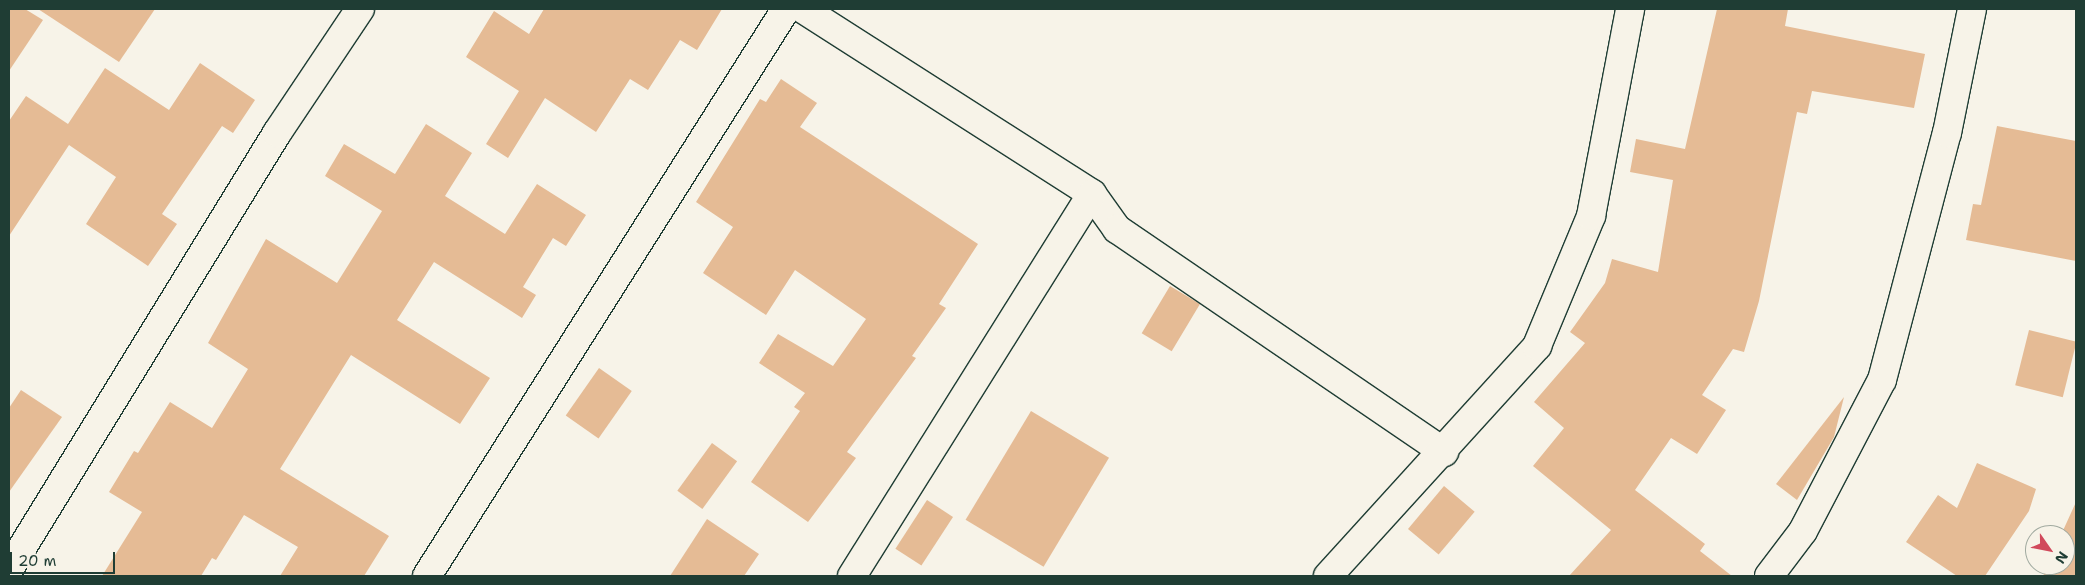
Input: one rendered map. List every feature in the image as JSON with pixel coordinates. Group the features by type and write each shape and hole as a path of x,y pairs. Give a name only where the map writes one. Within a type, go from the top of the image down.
{"street":[{"path":"9,569 277,133 360,9"},
{"path":"427,576 786,9"},
{"path":"1328,576 1444,452 1537,346 1591,216 1630,9"},
{"path":"1769,576 1803,531 1882,380 1947,133 1972,9"},
{"path":"815,12 1092,194 1116,229 1444,452"},
{"path":"852,576 1092,194"}],"building":[{"path":"9,9 25,9 43,20 9,71"},
{"path":"38,9 155,9 119,62"},
{"path":"544,9 722,9 697,50 680,40 648,90 630,79 596,132 545,98 508,158 486,144 519,91 466,57 494,11 529,34"},
{"path":"1717,9 1788,9 1785,26 1925,54 1914,108 1812,91 1807,114 1797,112 1759,301 1744,352 1733,349 1702,395 1726,410 1697,454 1671,438 1635,490 1705,544 1700,551 1732,576 1569,576 1611,530 1533,466 1564,428 1534,402 1585,343 1570,332 1605,283 1612,259 1658,272 1673,180 1630,172 1636,139 1685,149"},
{"path":"200,63 255,100 233,133 222,126 162,214 177,224 148,266 86,224 116,177 69,145 9,236 9,121 26,96 68,124 105,68 169,110"},
{"path":"781,79 817,103 800,127 978,244 939,304 946,308 912,356 916,358 847,452 856,458 808,522 751,482 800,411 794,407 805,393 759,363 778,334 833,366 866,319 795,270 766,315 703,273 733,227 696,202 760,99 766,102"},
{"path":"426,124 472,153 445,196 505,234 537,184 586,215 566,246 553,238 523,287 536,295 522,318 434,262 397,320 490,378 460,424 351,355 280,469 389,536 364,576 280,576 298,547 244,515 216,560 212,558 201,576 102,576 142,512 109,492 134,451 138,453 170,402 212,428 248,369 208,343 266,239 337,283 382,211 325,176 344,144 395,174"},
{"path":"1997,126 2076,141 2076,261 1966,240 1973,204 1981,205"},
{"path":"1170,286 1200,304 1172,351 1142,333"},
{"path":"2029,330 2076,342 2063,397 2015,385"},
{"path":"599,368 632,391 598,438 566,416"},
{"path":"21,390 62,417 9,492 9,408"},
{"path":"1844,397 1834,437 1797,500 1776,484"},
{"path":"1031,411 1109,458 1044,567 966,520"},
{"path":"712,443 737,461 702,509 677,491"},
{"path":"1977,463 2036,489 2029,511 1985,576 1957,576 1906,542 1938,495 1957,508"},
{"path":"1444,486 1475,512 1439,555 1408,529"},
{"path":"927,500 953,517 921,566 895,549"},
{"path":"2076,502 2076,576 2043,576 2075,575 2075,525 2066,525"},
{"path":"707,519 759,554 744,576 670,576"}]}
